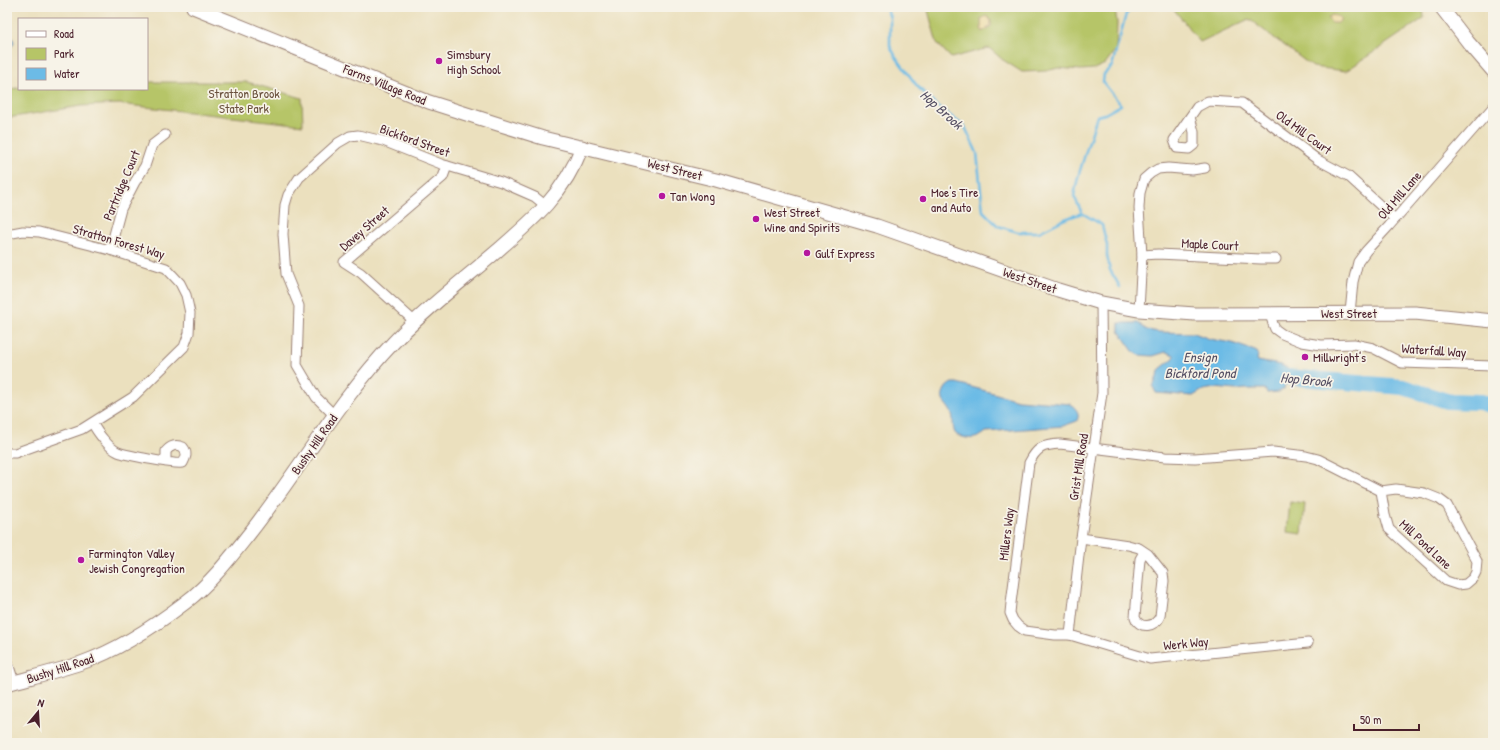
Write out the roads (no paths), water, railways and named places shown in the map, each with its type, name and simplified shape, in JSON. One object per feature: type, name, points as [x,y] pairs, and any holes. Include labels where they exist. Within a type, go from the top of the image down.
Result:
[{"type":"main road","name":"Farms Village Road","points":[[192,7],[429,102],[537,136],[582,147]]},
{"type":"main road","points":[[1441,7],[1493,71]]},
{"type":"main road","name":"Bushy Hill Road","points":[[10,683],[82,663],[132,639],[187,602],[219,572],[255,526],[334,415],[377,360],[414,322],[534,220],[546,206],[575,165],[582,147]]},
{"type":"main road","name":"West Street","points":[[582,147],[716,180],[877,226],[1058,290],[1101,303],[1139,310],[1195,314],[1415,313],[1493,321]]},
{"type":"street","name":"Old Mill Court","points":[[1190,118],[1197,107],[1208,101],[1242,103],[1318,160],[1348,176],[1395,219]]},
{"type":"street","name":"Old Mill Lane","points":[[1350,313],[1353,282],[1358,262],[1493,107]]},
{"type":"street","name":"Partridge Court","points":[[110,250],[122,209],[134,182],[145,166],[152,145],[165,135]]},
{"type":"street","name":"Bickford Street","points":[[334,415],[316,397],[297,365],[299,306],[286,274],[283,234],[285,205],[288,195],[299,178],[338,143],[350,136],[368,136],[383,140],[447,166],[501,182],[534,197],[546,206]]},
{"type":"street","name":"Davey Street","points":[[414,322],[361,273],[344,262],[443,177],[447,166]]},
{"type":"street","points":[[1139,310],[1142,255],[1139,208],[1140,193],[1144,179],[1150,173],[1158,169],[1168,168],[1192,170],[1205,168]]},
{"type":"street","name":"Stratton Forest Way","points":[[7,234],[23,231],[39,232],[110,250],[166,268],[180,282],[186,295],[190,313],[190,333],[184,347],[133,397],[82,430],[7,453]]},
{"type":"street","name":"Maple Court","points":[[1142,255],[1158,254],[1261,259],[1276,258]]},
{"type":"street","name":"Grist Mill Road","points":[[1070,635],[1081,538],[1102,393],[1101,303]]},
{"type":"street","name":"Waterfall Way","points":[[1270,314],[1272,324],[1275,329],[1282,334],[1302,342],[1321,345],[1360,345],[1373,348],[1402,363],[1493,366]]},
{"type":"street","points":[[93,424],[97,432],[117,451],[166,462]]},
{"type":"street","name":"Millers Way","points":[[1070,635],[1055,636],[1025,631],[1013,620],[1010,613],[1010,603],[1028,463],[1033,454],[1047,444],[1094,448]]},
{"type":"street","points":[[1094,448],[1172,457],[1195,458],[1273,452],[1306,456],[1325,462],[1381,491]]},
{"type":"street","name":"Mill Pond Lane","points":[[1396,489],[1424,493],[1439,499],[1447,505],[1477,561],[1476,572],[1473,578],[1466,584],[1458,585],[1446,581],[1389,529],[1381,491],[1396,489]]},
{"type":"street","points":[[1081,538],[1139,548],[1144,552],[1163,573],[1164,581],[1160,616],[1158,622],[1146,626],[1141,625],[1136,621],[1135,617],[1140,559],[1144,552]]},
{"type":"street","name":"Werk Way","points":[[1070,635],[1150,659],[1308,643]]},
{"type":"street","points":[[7,660],[10,683]]},
{"type":"water","points":[[10,37],[13,39],[14,43],[11,47],[7,47],[7,38]]},
{"type":"water","name":"Ensign Bickford Pond","points":[[1119,323],[1138,323],[1147,330],[1159,332],[1194,333],[1210,339],[1232,343],[1255,351],[1258,353],[1257,361],[1281,365],[1287,368],[1284,389],[1279,392],[1267,393],[1265,389],[1235,390],[1215,388],[1203,390],[1193,396],[1156,393],[1153,387],[1160,369],[1174,358],[1174,355],[1166,352],[1153,356],[1139,355],[1133,351],[1119,331]]},
{"type":"water","points":[[952,383],[957,383],[1018,400],[1071,404],[1077,412],[1078,418],[1077,421],[1063,426],[986,432],[978,437],[966,438],[955,433],[952,414],[943,400],[943,393]]},
{"type":"waterway","name":"Hop Brook","points":[[886,7],[890,18],[890,46],[896,57],[917,86],[937,106],[965,127],[977,153],[983,211],[998,226],[1018,232],[1039,232],[1065,219],[1082,213],[1102,225],[1107,245],[1107,256],[1110,270],[1120,287]]},
{"type":"waterway","points":[[1082,213],[1074,196],[1078,177],[1097,116],[1105,114],[1121,105],[1103,82],[1104,74],[1112,66],[1126,14],[1134,7]]},
{"type":"waterway","name":"Hop Brook","points":[[1265,375],[1403,387],[1447,401],[1480,402],[1493,406]]},
{"type":"place","name":"Simsbury High School","points":[[439,61]]},
{"type":"place","name":"Tan Wong","points":[[662,196]]},
{"type":"place","name":"Moe's Tire and Auto","points":[[923,199]]},
{"type":"place","name":"West Street Wine and Spirits","points":[[756,219]]},
{"type":"place","name":"Gulf Express","points":[[807,253]]},
{"type":"place","name":"Millwright's","points":[[1305,357]]},
{"type":"place","name":"Farmington Valley Jewish Congregation","points":[[81,560]]},
{"type":"park label","name":"Stratton Brook State Park","points":[[244,100]]}]
